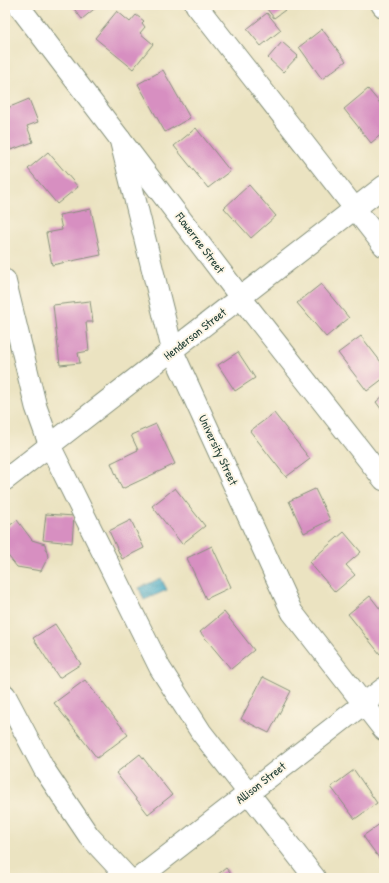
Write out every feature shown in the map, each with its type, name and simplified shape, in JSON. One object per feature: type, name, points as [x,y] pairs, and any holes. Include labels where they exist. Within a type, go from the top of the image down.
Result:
[{"type":"street","name":"Flowerree Street","points":[[18,5],[241,298],[384,480]]},
{"type":"street","points":[[196,5],[384,246]]},
{"type":"street","name":"University Street","points":[[120,139],[173,352],[292,612],[384,730]]},
{"type":"street","name":"Henderson Street","points":[[5,480],[173,352],[384,186]]},
{"type":"street","points":[[5,280],[36,407],[50,446],[160,668],[201,732],[247,794],[315,878]]},
{"type":"street","name":"Allison Street","points":[[139,878],[384,688]]},
{"type":"street","points":[[5,695],[44,769],[89,836],[128,878]]},
{"type":"water","points":[[161,578],[167,590],[144,600],[139,588]]},
{"type":"building","points":[[71,5],[99,5],[82,19]]},
{"type":"building","points":[[264,5],[292,5],[274,18]]},
{"type":"building","points":[[117,11],[130,22],[136,15],[144,21],[142,23],[145,27],[140,33],[153,44],[133,69],[95,38]]},
{"type":"building","points":[[267,13],[281,30],[261,46],[247,29]]},
{"type":"building","points":[[322,29],[346,61],[322,79],[299,47]]},
{"type":"building","points":[[282,42],[298,56],[283,72],[268,58]]},
{"type":"building","points":[[163,70],[190,118],[165,132],[138,84]]},
{"type":"building","points":[[368,89],[384,108],[384,132],[371,143],[344,109]]},
{"type":"building","points":[[29,99],[38,122],[27,126],[33,142],[11,150],[5,135],[5,109]]},
{"type":"building","points":[[196,128],[230,171],[208,188],[174,146]]},
{"type":"building","points":[[48,152],[78,187],[57,204],[28,169]]},
{"type":"building","points":[[249,185],[276,216],[251,238],[224,208]]},
{"type":"building","points":[[91,209],[101,255],[52,265],[46,233],[62,230],[59,215]]},
{"type":"building","points":[[321,284],[349,318],[326,337],[297,303]]},
{"type":"building","points":[[90,301],[93,322],[86,322],[89,351],[78,353],[80,363],[60,365],[53,305]]},
{"type":"building","points":[[361,336],[384,366],[384,378],[367,391],[338,353]]},
{"type":"building","points":[[238,352],[255,378],[235,391],[218,365]]},
{"type":"building","points":[[384,395],[384,413],[376,402]]},
{"type":"building","points":[[274,413],[310,459],[286,477],[250,431]]},
{"type":"building","points":[[156,424],[175,464],[122,489],[111,463],[138,450],[131,435]]},
{"type":"building","points":[[175,488],[205,526],[182,544],[152,506]]},
{"type":"building","points":[[315,489],[330,520],[304,533],[289,501]]},
{"type":"building","points":[[46,514],[74,516],[72,543],[43,540]]},
{"type":"building","points":[[17,520],[32,540],[45,544],[48,557],[41,571],[17,567],[5,552],[5,529]]},
{"type":"building","points":[[131,520],[144,548],[122,559],[109,531]]},
{"type":"building","points":[[344,532],[361,552],[346,565],[355,575],[335,592],[309,562]]},
{"type":"building","points":[[212,546],[231,587],[206,599],[187,558]]},
{"type":"building","points":[[370,596],[384,614],[384,651],[380,654],[348,614]]},
{"type":"building","points":[[224,612],[254,650],[231,669],[200,632]]},
{"type":"building","points":[[55,624],[81,664],[59,678],[33,638]]},
{"type":"building","points":[[263,677],[291,691],[269,733],[241,719]]},
{"type":"building","points":[[85,680],[128,735],[97,758],[54,703]]},
{"type":"building","points":[[140,754],[172,795],[148,814],[116,773]]},
{"type":"building","points":[[354,770],[377,803],[355,819],[331,787]]},
{"type":"building","points":[[384,821],[384,865],[363,836]]},
{"type":"building","points":[[226,868],[234,878],[213,878]]}]
